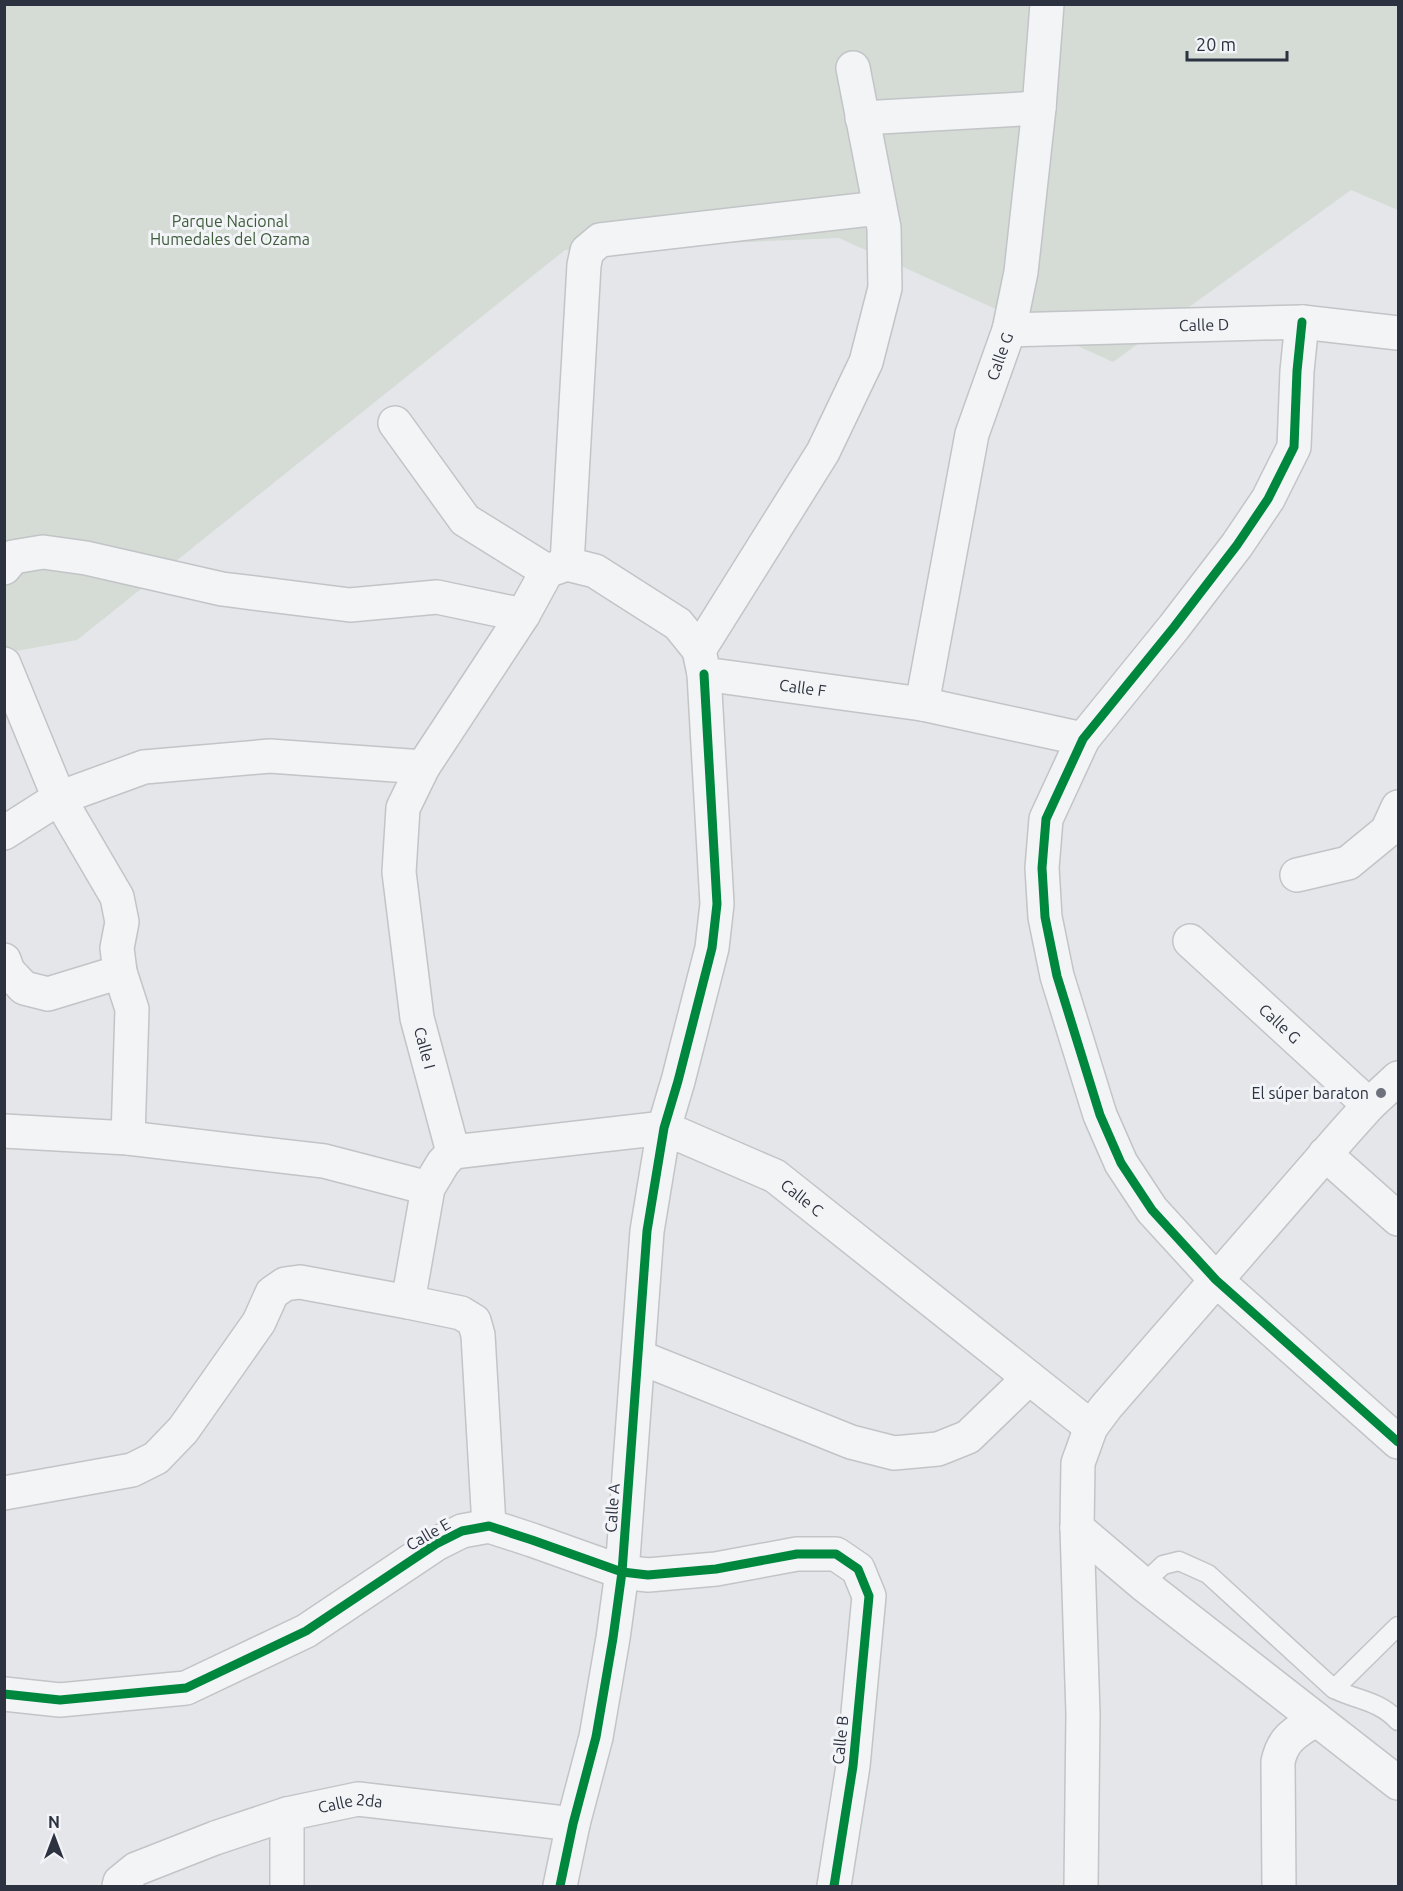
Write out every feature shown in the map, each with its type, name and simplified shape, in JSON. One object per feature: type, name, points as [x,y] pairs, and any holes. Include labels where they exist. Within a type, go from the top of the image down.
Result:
[{"type":"street","name":"Calle G","points":[[922,704],[972,434],[1009,330],[1021,272],[1039,108],[1047,4]]},
{"type":"street","points":[[395,423],[465,520],[557,568],[595,571],[678,624],[701,662],[823,452],[866,362],[885,288],[884,228],[852,68]]},
{"type":"street","points":[[862,118],[1039,108]]},
{"type":"street","points":[[557,568],[587,251],[600,240],[879,208]]},
{"type":"street","points":[[1302,322],[1297,371],[1294,447],[1268,499],[1237,545],[1083,739],[1046,819],[1042,867],[1045,917],[1057,976],[1100,1115],[1121,1163],[1152,1210],[1216,1280],[1398,1442]]},
{"type":"street","name":"Calle D","points":[[1009,330],[1302,322],[1398,333]]},
{"type":"street","points":[[4,568],[14,557],[43,552],[86,558],[222,589],[350,605],[437,597],[524,615]]},
{"type":"street","name":"Calle I","points":[[453,1152],[417,1018],[399,872],[403,808],[423,767],[557,568]]},
{"type":"street","name":"Calle F","points":[[701,662],[922,704],[1083,739]]},
{"type":"street","name":"Calle A","points":[[560,1887],[573,1824],[596,1737],[622,1572],[647,1231],[664,1128],[712,948],[717,904],[701,662]]},
{"type":"street","points":[[4,664],[59,798],[117,897],[122,922],[117,948],[120,972],[132,1009],[128,1138]]},
{"type":"street","points":[[4,833],[59,798],[144,766],[270,756],[423,767]]},
{"type":"street","points":[[1297,875],[1348,862],[1387,831],[1398,807]]},
{"type":"street","name":"Calle G","points":[[1190,941],[1369,1105]]},
{"type":"street","points":[[4,960],[8,971],[24,988],[48,994],[120,972]]},
{"type":"street","points":[[1081,1887],[1083,1714],[1077,1528],[1078,1463],[1091,1427],[1325,1154],[1369,1105],[1398,1078]]},
{"type":"street","name":"Calle C","points":[[453,1152],[664,1128],[775,1176],[1091,1427]]},
{"type":"street","points":[[4,1131],[128,1138],[324,1161],[428,1188]]},
{"type":"street","points":[[408,1302],[428,1188],[443,1163],[453,1152]]},
{"type":"street","points":[[1325,1154],[1398,1219]]},
{"type":"street","points":[[4,1493],[132,1470],[156,1458],[189,1421],[259,1322],[272,1293],[285,1284],[300,1282],[461,1313],[474,1321],[478,1335],[489,1526],[622,1572]]},
{"type":"street","points":[[639,1357],[851,1442],[894,1453],[938,1449],[968,1437],[1029,1378]]},
{"type":"street","name":"Calle E","points":[[4,1694],[60,1700],[186,1688],[306,1631],[436,1544],[462,1531],[489,1526]]},
{"type":"street","points":[[1077,1528],[1143,1584],[1398,1783]]},
{"type":"street","name":"Calle B","points":[[622,1572],[648,1575],[716,1569],[798,1554],[836,1554],[858,1569],[869,1596],[853,1766],[834,1887]]},
{"type":"street","points":[[1279,1887],[1278,1762],[1281,1749],[1289,1738],[1317,1719]]},
{"type":"street","name":"Calle 2da","points":[[128,1878],[215,1838],[288,1814],[358,1799],[573,1824]]},
{"type":"street","points":[[287,1887],[288,1814]]},
{"type":"lane","points":[[1143,1584],[1162,1565],[1179,1561],[1208,1574],[1334,1689],[1387,1709],[1398,1722]]},
{"type":"lane","points":[[1334,1689],[1398,1626]]},
{"type":"green space","name":"Parque Nacional Humedales del Ozama","points":[[5,5],[1398,5],[1398,210],[1351,190],[1113,362],[839,238],[565,250],[77,640],[5,653]]},
{"type":"cycle path","points":[[1302,322],[1297,371],[1294,447],[1268,499],[1237,545],[1083,739],[1046,819],[1042,868],[1045,917],[1057,976],[1100,1115],[1121,1163],[1152,1210],[1216,1280],[1398,1442]]},
{"type":"cycle path","points":[[560,1886],[573,1824],[596,1737],[622,1572],[647,1231],[664,1128],[712,948],[717,904],[704,674]]},
{"type":"cycle path","points":[[4,1694],[60,1700],[186,1688],[306,1631],[436,1544],[462,1531],[489,1526],[622,1572],[648,1575],[716,1569],[797,1554],[836,1554],[858,1569],[869,1596],[853,1766],[834,1886]]},
{"type":"place","name":"El súper baraton","points":[[1381,1093]]}]
